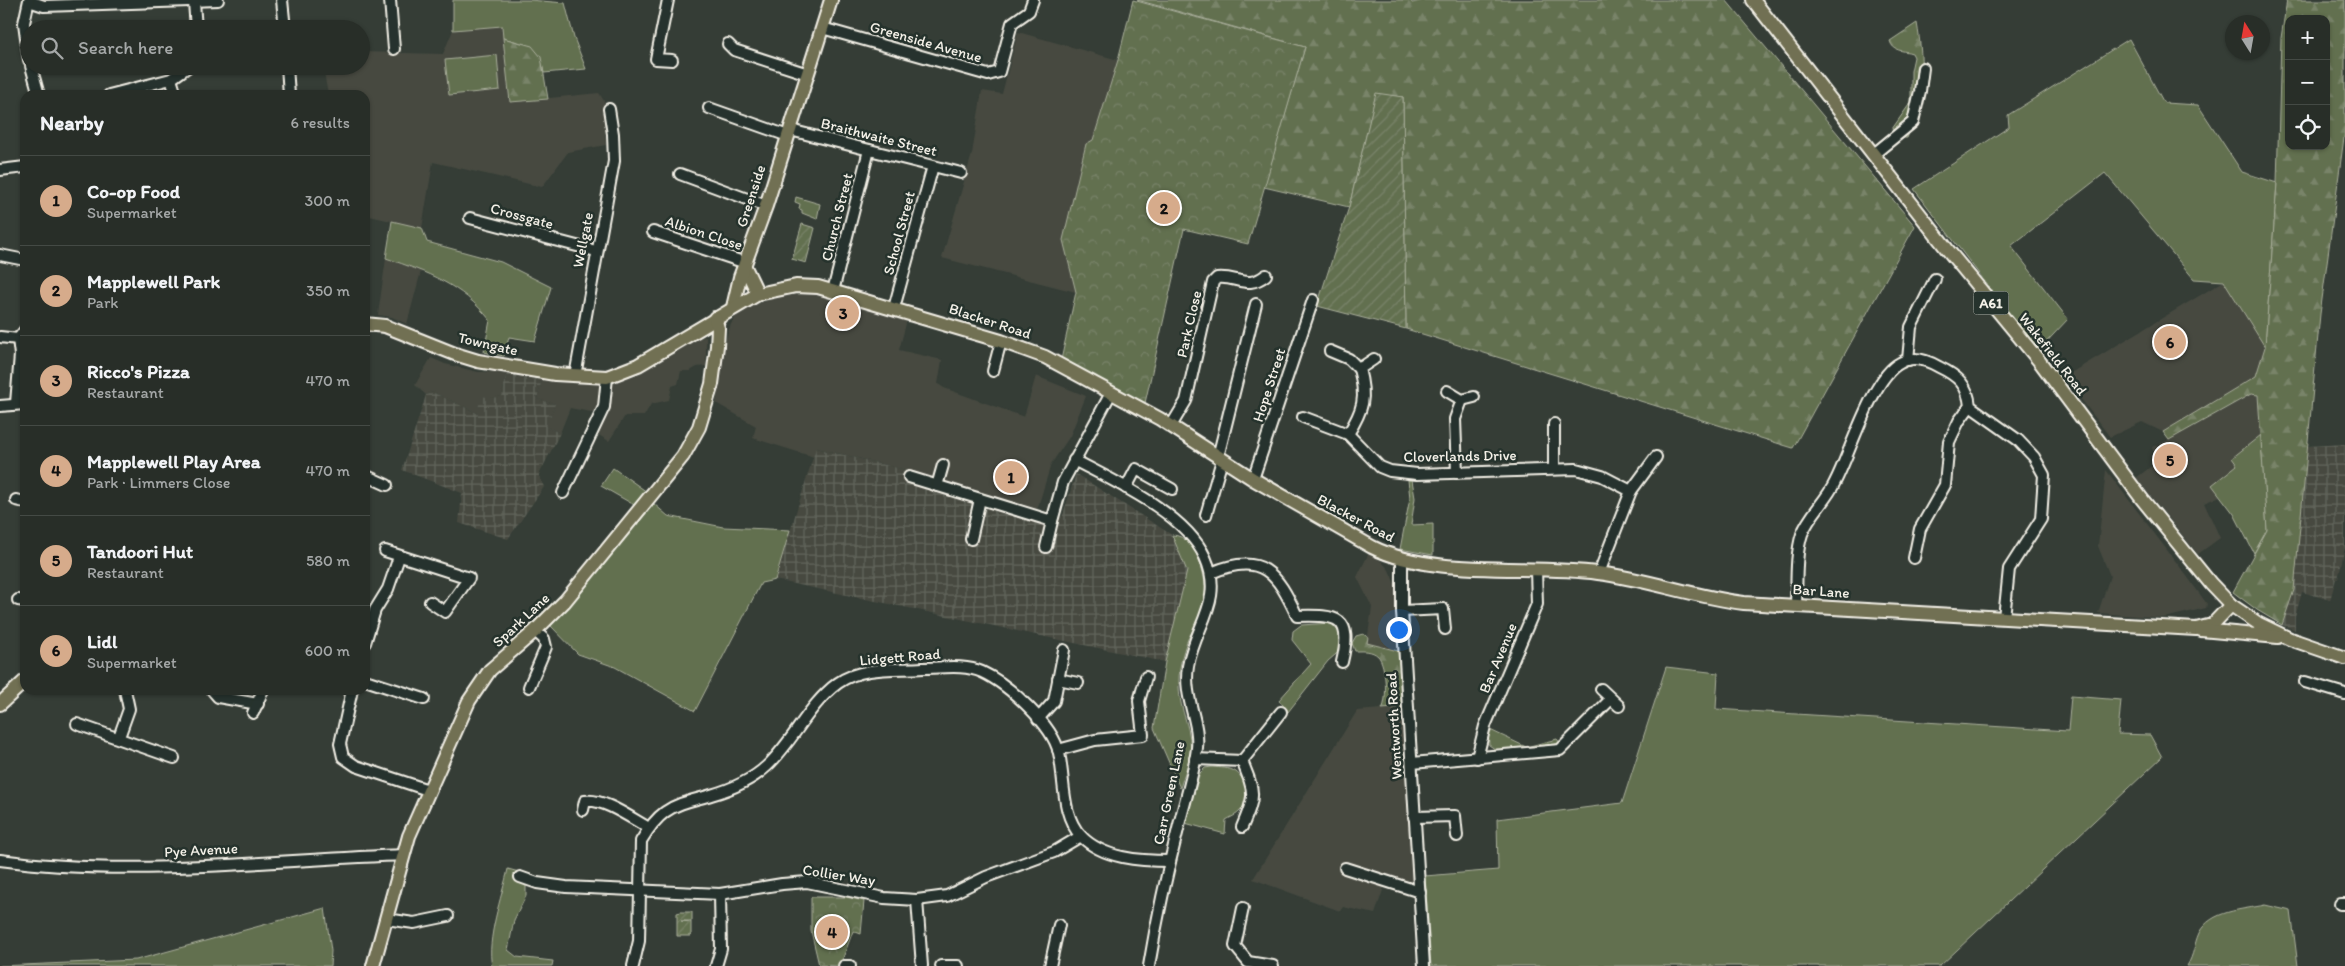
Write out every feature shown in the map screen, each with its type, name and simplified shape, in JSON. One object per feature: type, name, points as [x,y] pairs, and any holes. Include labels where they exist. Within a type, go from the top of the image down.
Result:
[{"type":"main road","name":"Greenside","points":[[733,307],[831,0]]},
{"type":"main road","name":"Wakefield Road","points":[[1753,0],[1948,249],[2040,362],[2193,564],[2231,605],[2259,624],[2290,639],[2345,658]]},
{"type":"main road","points":[[745,265],[758,294]]},
{"type":"main road","name":"Blacker Road","points":[[733,307],[758,294],[796,286],[809,286],[894,308],[1001,341],[1045,357],[1171,426],[1253,479],[1372,547],[1402,558]]},
{"type":"main road","name":"Towngate","points":[[370,325],[384,326],[455,354],[478,360],[575,376],[607,377],[638,365],[733,307]]},
{"type":"main road","name":"Spark Lane","points":[[373,966],[409,836],[476,688],[490,670],[565,601],[671,474],[692,441],[712,384],[718,328],[715,318]]},
{"type":"main road","name":"Bar Lane","points":[[1402,558],[1421,563],[1599,573],[1722,600],[2196,629],[2212,626],[2231,605]]},
{"type":"main road","points":[[2196,629],[2290,639]]},
{"type":"main road","points":[[0,704],[20,686]]},
{"type":"street","points":[[25,20],[29,0],[44,6],[218,0]]},
{"type":"street","points":[[282,0],[283,20]]},
{"type":"street","points":[[390,0],[394,49]]},
{"type":"street","points":[[668,0],[656,59],[672,60]]},
{"type":"street","name":"Greenside Avenue","points":[[822,28],[988,75],[999,72],[1012,23],[1029,11],[1033,0]]},
{"type":"street","points":[[194,2],[195,20]]},
{"type":"street","points":[[728,44],[734,50],[808,74]]},
{"type":"street","points":[[1874,154],[1913,122],[1920,92],[1922,68]]},
{"type":"street","points":[[33,75],[37,90]]},
{"type":"street","points":[[128,90],[171,79],[176,75]]},
{"type":"street","points":[[288,75],[289,90]]},
{"type":"street","points":[[171,79],[174,90]]},
{"type":"street","points":[[709,108],[789,133]]},
{"type":"street","name":"Wellgate","points":[[575,376],[596,251],[614,161],[613,134],[609,109]]},
{"type":"street","name":"Braithwaite Street","points":[[789,133],[869,150],[961,173]]},
{"type":"street","name":"Church Street","points":[[833,291],[869,150]]},
{"type":"street","name":"School Street","points":[[894,308],[933,166]]},
{"type":"street","points":[[0,170],[20,168]]},
{"type":"street","points":[[680,174],[766,206]]},
{"type":"street","name":"Crossgate","points":[[470,218],[596,251]]},
{"type":"street","name":"Albion Close","points":[[653,232],[745,265]]},
{"type":"street","points":[[0,254],[20,259]]},
{"type":"street","name":"Park Close","points":[[1171,426],[1186,402],[1214,282],[1217,278],[1223,277],[1249,283],[1257,282],[1266,275]]},
{"type":"street","points":[[1908,360],[1911,327],[1935,279]]},
{"type":"street","name":"Hope Street","points":[[1253,479],[1313,300]]},
{"type":"street","points":[[1206,514],[1256,304]]},
{"type":"street","points":[[0,337],[20,335]]},
{"type":"street","points":[[993,371],[1001,341]]},
{"type":"street","points":[[1330,351],[1349,360],[1359,369],[1363,382],[1362,410],[1348,434]]},
{"type":"street","points":[[0,406],[20,404],[20,355]]},
{"type":"street","points":[[1359,369],[1374,359]]},
{"type":"street","points":[[1796,606],[1799,551],[1803,532],[1834,485],[1867,406],[1882,382],[1894,366],[1908,360],[1921,359],[1950,372],[1966,387],[1970,406],[2018,440],[2034,456],[2044,474],[2041,519],[2009,568],[2004,618]]},
{"type":"street","points":[[562,493],[604,407],[607,377]]},
{"type":"street","points":[[1447,391],[1462,400],[1474,397]]},
{"type":"street","points":[[1046,547],[1063,482],[1110,393]]},
{"type":"street","points":[[1457,473],[1455,419],[1462,400]]},
{"type":"street","points":[[1914,558],[1920,528],[1944,485],[1949,442],[1959,421],[1970,406]]},
{"type":"street","name":"Cloverlands Drive","points":[[1303,418],[1348,434],[1380,467],[1390,471],[1417,474],[1554,468],[1590,472],[1631,491]]},
{"type":"street","points":[[1554,424],[1554,468]]},
{"type":"street","points":[[1599,573],[1631,491],[1656,457]]},
{"type":"street","name":"Carr Green Lane","points":[[1074,460],[1126,488],[1180,526],[1198,545],[1211,573],[1212,596],[1210,607],[1193,649],[1187,679],[1187,691],[1198,746],[1157,914],[1149,966]]},
{"type":"street","points":[[937,486],[944,465]]},
{"type":"street","points":[[1126,488],[1136,469],[1172,489]]},
{"type":"street","points":[[370,477],[386,485]]},
{"type":"street","points":[[909,477],[1052,521]]},
{"type":"street","points":[[971,539],[980,499]]},
{"type":"street","points":[[385,551],[469,578],[444,612],[430,602]]},
{"type":"street","points":[[370,626],[375,610],[388,589],[399,557]]},
{"type":"street","name":"Wentworth Road","points":[[1402,558],[1402,611],[1424,966]]},
{"type":"street","points":[[1211,573],[1239,565],[1251,565],[1269,572],[1283,586],[1297,616],[1326,616],[1335,618],[1341,624],[1347,640],[1342,662]]},
{"type":"street","name":"Bar Avenue","points":[[1477,758],[1485,726],[1537,604],[1536,569]]},
{"type":"street","points":[[1402,611],[1443,609],[1445,629]]},
{"type":"street","points":[[529,686],[546,647],[544,639],[534,631]]},
{"type":"street","points":[[1038,719],[1054,701],[1064,650]]},
{"type":"street","name":"Lidgett Road","points":[[633,966],[639,941],[641,841],[649,828],[664,812],[690,800],[710,796],[744,784],[767,766],[786,746],[819,698],[840,682],[861,672],[961,667],[982,672],[1001,684],[1050,733],[1058,750],[1068,813],[1081,836]]},
{"type":"street","points":[[1058,750],[1095,740],[1143,735],[1140,701],[1146,677]]},
{"type":"street","points":[[1058,679],[1078,683]]},
{"type":"street","points":[[370,682],[424,699]]},
{"type":"street","points":[[2305,682],[2345,694]]},
{"type":"street","points":[[1601,690],[1619,706]]},
{"type":"street","points":[[120,737],[129,709],[127,695]]},
{"type":"street","points":[[216,695],[255,708],[261,695]]},
{"type":"street","points":[[351,695],[340,744],[343,757],[356,766],[430,788]]},
{"type":"street","points":[[1412,763],[1560,750],[1611,698]]},
{"type":"street","points":[[1242,761],[1281,712]]},
{"type":"street","points":[[77,724],[120,737],[174,758]]},
{"type":"street","points":[[1195,759],[1242,761]]},
{"type":"street","points":[[1242,761],[1253,788],[1253,802],[1242,827]]},
{"type":"street","points":[[583,810],[586,801],[594,800],[607,804],[649,828]]},
{"type":"street","points":[[1414,817],[1456,816],[1457,836]]},
{"type":"street","points":[[1081,836],[1096,846],[1134,860],[1170,861]]},
{"type":"street","name":"Collier Way","points":[[520,877],[536,883],[566,887],[720,894],[807,882],[884,898],[917,900],[954,893],[994,874],[1054,852],[1081,836]]},
{"type":"street","name":"Pye Avenue","points":[[0,860],[36,865],[157,868],[404,855]]},
{"type":"street","points":[[1345,868],[1420,892]]},
{"type":"street","points":[[716,966],[720,949],[720,894]]},
{"type":"street","points":[[917,900],[922,966]]},
{"type":"street","points":[[1243,908],[1235,946],[1248,962],[1273,966]]},
{"type":"street","points":[[386,919],[414,923],[448,916]]},
{"type":"street","points":[[1050,966],[1059,925]]},
{"type":"street","points":[[844,966],[850,966]]},
{"type":"street","points":[[941,966],[958,966]]},
{"type":"shaded area","points":[[502,26],[510,102],[599,93],[604,101],[606,145],[568,152],[542,187],[433,162],[422,228],[370,216],[370,90],[327,90],[325,75],[370,75],[370,52],[443,54],[453,30]]},
{"type":"shaded area","points":[[1018,32],[1118,60],[1063,240],[1076,292],[942,258],[972,154],[982,91],[1002,94]]},
{"type":"shaded area","points":[[386,258],[421,271],[407,324],[392,317],[378,315]]},
{"type":"shaded area","points":[[2224,281],[2265,347],[2256,376],[2163,432],[2142,422],[2110,437],[2064,377]]},
{"type":"shaded area","points":[[810,292],[907,320],[899,350],[942,360],[938,384],[944,388],[1024,417],[1036,376],[1086,396],[1070,436],[1051,464],[1037,510],[918,473],[817,448],[814,457],[753,438],[756,426],[716,403],[723,348],[731,324],[741,309],[783,295]]},
{"type":"shaded area","points":[[706,337],[706,366],[697,367],[690,371],[681,371],[678,384],[672,386],[669,400],[651,404],[644,416],[625,416],[609,441],[595,433],[601,414],[570,408],[560,433],[545,427],[555,404],[537,399],[543,376],[592,383],[635,376],[698,338]]},
{"type":"shaded area","points":[[431,358],[445,364],[478,372],[507,371],[502,396],[492,398],[477,413],[432,392],[426,395],[415,385]]},
{"type":"shaded area","points":[[507,371],[543,376],[537,399],[555,404],[546,427],[560,433],[539,475],[544,487],[508,539],[459,523],[462,493],[402,470],[426,395],[432,392],[477,413],[481,396],[492,398],[502,396]]},
{"type":"shaded area","points":[[2252,394],[2258,395],[2261,435],[2232,458],[2237,465],[2213,485],[2220,496],[2204,503],[2220,538],[2198,554],[2136,478],[2157,462],[2152,447],[2169,440]]},
{"type":"shaded area","points":[[2345,444],[2345,547],[2338,579],[2336,579],[2330,600],[2302,592],[2295,617],[2295,630],[2282,625],[2294,590],[2308,446]]},
{"type":"shaded area","points":[[816,448],[918,473],[1062,517],[1076,474],[1172,535],[1187,571],[1165,662],[775,580]]},
{"type":"shaded area","points":[[2106,470],[2186,575],[2207,604],[2206,608],[2164,618],[2098,613],[2110,576],[2098,546]]},
{"type":"shaded area","points":[[1369,553],[1381,561],[1389,570],[1395,584],[1398,651],[1367,643],[1372,607],[1357,577]]},
{"type":"shaded area","points":[[1406,707],[1416,897],[1384,887],[1375,914],[1343,907],[1340,911],[1253,879],[1357,711]]},
{"type":"green space","points":[[453,0],[529,0],[565,3],[574,38],[586,69],[544,73],[542,63],[535,51],[531,47],[503,38],[502,26],[453,30]]},
{"type":"green space","points":[[1133,0],[1305,47],[1248,244],[1184,229],[1145,403],[1061,360],[1076,292],[1063,240],[1086,144],[1093,140],[1118,60]]},
{"type":"green space","points":[[1137,0],[1411,0],[1412,3],[1424,0],[1726,0],[1915,226],[1793,448],[1406,329],[1403,97],[1376,94],[1349,207],[1264,187],[1305,47]]},
{"type":"green space","points":[[2287,0],[2345,0],[2345,130],[2320,314],[2294,590],[2282,625],[2257,610],[2233,592],[2267,530],[2258,395],[2251,394],[2169,440],[2163,432],[2256,376],[2265,347],[2277,183],[2281,38]]},
{"type":"green space","points":[[1917,23],[1921,52],[1921,81],[1917,110],[1907,138],[1899,138],[1893,134],[1892,129],[1911,102],[1911,71],[1914,57],[1912,53],[1893,47],[1890,41]]},
{"type":"green space","points":[[503,38],[532,46],[541,57],[548,99],[510,102]]},
{"type":"green space","points":[[2129,39],[2164,103],[2198,105],[2242,172],[2277,183],[2265,347],[2224,281],[2194,279],[2105,173],[2011,246],[2068,319],[2038,351],[1914,189],[2009,127],[2008,115]]},
{"type":"green space","points":[[497,55],[500,90],[449,95],[445,60]]},
{"type":"green space","points":[[1376,93],[1403,97],[1406,329],[1317,306],[1349,207]]},
{"type":"green space","points":[[796,197],[820,204],[817,219],[802,213],[802,210],[799,209],[800,204],[795,202]]},
{"type":"green space","points":[[392,221],[422,228],[427,242],[501,262],[551,287],[535,341],[509,337],[504,356],[484,352],[490,320],[479,308],[467,297],[443,281],[386,258]]},
{"type":"green space","points":[[802,224],[815,228],[806,263],[792,259]]},
{"type":"green space","points":[[2261,435],[2267,530],[2254,553],[2234,514],[2212,485],[2237,465],[2232,458]]},
{"type":"green space","points":[[613,468],[647,492],[636,506],[601,486]]},
{"type":"green space","points":[[1408,480],[1412,480],[1415,498],[1411,525],[1433,524],[1433,555],[1400,549],[1410,498]]},
{"type":"green space","points":[[654,504],[668,516],[723,527],[790,530],[775,580],[761,583],[695,711],[615,667],[578,654],[551,626]]},
{"type":"green space","points":[[1172,535],[1181,537],[1189,543],[1196,553],[1204,576],[1205,588],[1204,608],[1188,639],[1180,669],[1181,704],[1191,747],[1180,788],[1154,728],[1165,662],[1187,571]]},
{"type":"green space","points":[[1331,623],[1343,637],[1342,649],[1328,661],[1288,712],[1279,700],[1311,664],[1292,640],[1293,631],[1301,625]]},
{"type":"green space","points":[[1363,634],[1368,637],[1367,643],[1398,651],[1406,707],[1382,709],[1385,690],[1381,660],[1373,653],[1355,651],[1352,643],[1356,636]]},
{"type":"green space","points":[[1666,667],[1718,673],[1716,709],[2068,731],[2071,696],[2121,700],[2118,734],[2150,735],[2162,757],[1940,966],[1431,966],[1425,876],[1498,870],[1497,819],[1622,803]]},
{"type":"green space","points":[[1488,729],[1526,747],[1557,739],[1561,744],[1499,752],[1489,745]]},
{"type":"green space","points":[[1205,768],[1227,768],[1236,772],[1243,780],[1247,791],[1246,802],[1243,807],[1237,814],[1226,820],[1225,834],[1185,823],[1200,773]]},
{"type":"green space","points":[[508,869],[519,872],[519,880],[526,885],[526,896],[514,920],[508,950],[517,957],[553,961],[552,966],[492,966],[491,944],[493,931]]},
{"type":"green space","points":[[811,897],[846,897],[864,901],[861,934],[853,931],[840,966],[819,965],[811,931]]},
{"type":"green space","points":[[2265,905],[2291,911],[2298,966],[2187,966],[2199,933],[2204,925],[2219,915],[2228,912]]},
{"type":"green space","points":[[325,908],[331,951],[330,966],[0,966],[136,960]]},
{"type":"green space","points":[[692,912],[692,921],[681,921],[691,922],[691,936],[677,936],[677,913]]},
{"type":"place","name":"Mapplewell Park","points":[[1164,208]]},
{"type":"place","name":"Ricco's Pizza","points":[[843,313]]},
{"type":"place","name":"Lidl","points":[[2170,342]]},
{"type":"place","name":"Tandoori Hut","points":[[2170,460]]},
{"type":"place","name":"Co-op Food","points":[[1011,477]]},
{"type":"place","name":"Mapplewell Play Area","points":[[832,932]]}]
